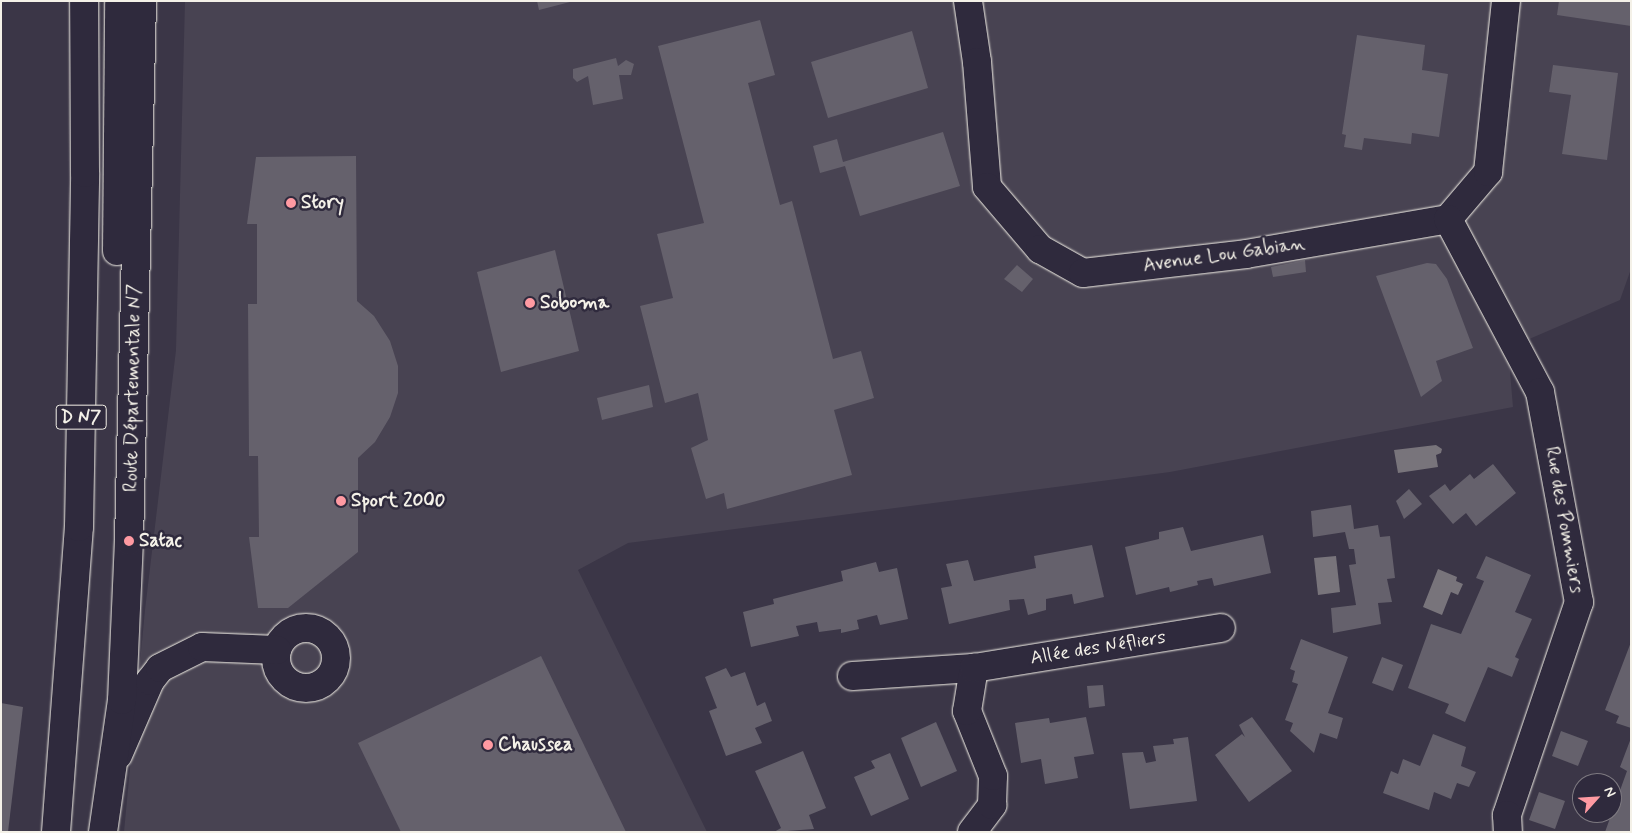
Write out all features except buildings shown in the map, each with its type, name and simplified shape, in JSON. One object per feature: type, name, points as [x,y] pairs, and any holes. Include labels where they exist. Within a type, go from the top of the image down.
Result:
[{"type":"main road","name":"D N7","points":[[56,832],[79,527],[86,173],[84,1]]},
{"type":"main road","name":"Route Départementale N7","points":[[109,774],[104,699],[112,530],[119,1]]},
{"type":"main road","name":"Route Départementale N7","points":[[103,832],[109,774],[122,700],[129,541],[142,1]]},
{"type":"main road","name":"Avenue Lou Gabian","points":[[968,1],[977,62],[987,187],[1040,249],[1083,273],[1246,254],[1448,220]]},
{"type":"main road","points":[[1448,220],[1488,172],[1506,1]]},
{"type":"main road","name":"Rue des Pommiers","points":[[1448,220],[1540,392],[1580,602],[1506,815],[1508,832]]},
{"type":"main road","name":"Allée des Néfliers","points":[[852,676],[974,668],[1221,628]]},
{"type":"main road","name":"Route Départementale N7","points":[[109,774],[150,680],[160,668],[202,647],[278,650]]},
{"type":"main road","points":[[972,832],[992,806],[993,776],[967,711],[974,668]]},
{"type":"shaded area","points":[[185,1],[1631,1],[1631,269],[1620,300],[1508,348],[1513,407],[1170,472],[628,543],[578,570],[707,832],[124,832],[145,610],[176,350]]},
{"type":"shaded area","points":[[1436,445],[1442,449],[1441,453],[1436,455],[1438,467],[1398,473],[1394,450]]},
{"type":"shaded area","points":[[1336,556],[1340,592],[1318,595],[1314,558]]},
{"type":"shaded area","points":[[1438,569],[1457,577],[1456,581],[1463,584],[1458,595],[1451,592],[1442,615],[1423,607]]},
{"type":"place","name":"Story","points":[[291,203]]},
{"type":"place","name":"Soboma","points":[[530,303]]},
{"type":"place","name":"Sport 2000","points":[[341,501]]},
{"type":"place","name":"Satac","points":[[129,541]]},
{"type":"place","name":"Chaussea","points":[[488,745]]}]
